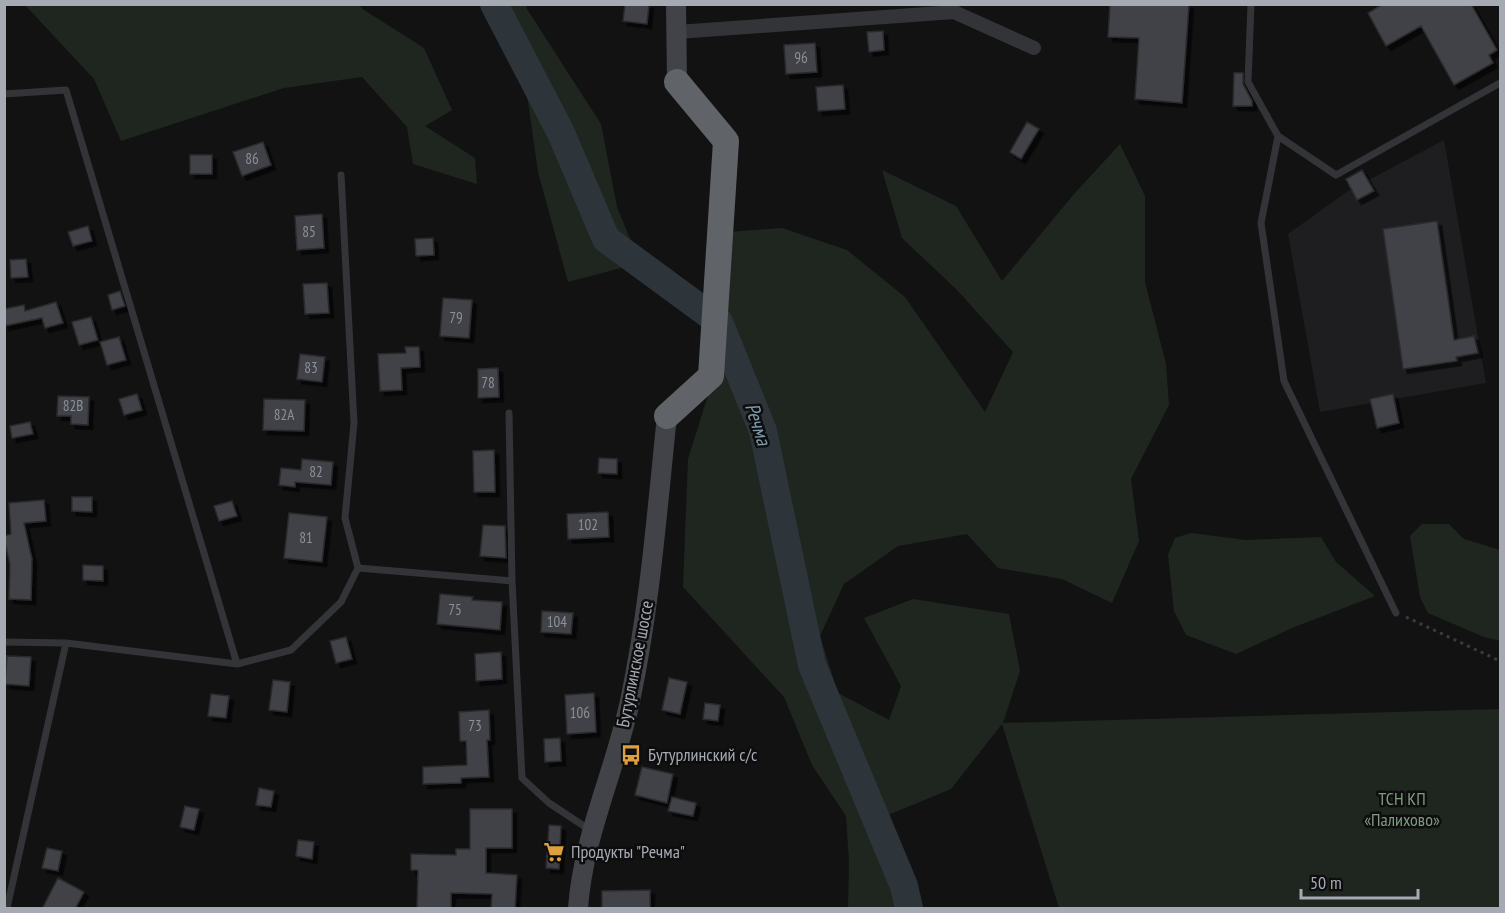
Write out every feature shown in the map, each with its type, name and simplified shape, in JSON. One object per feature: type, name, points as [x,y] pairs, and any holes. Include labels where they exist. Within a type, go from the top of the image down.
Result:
[{"type":"highway","points":[[667,416],[711,376],[726,141],[677,82]]},
{"type":"main road","points":[[676,4],[677,82]]},
{"type":"main road","name":"Бутурлинское шоссе","points":[[578,909],[592,831],[623,729],[638,659],[647,606],[667,416]]},
{"type":"street","points":[[677,32],[954,12],[1034,48]]},
{"type":"lane","points":[[1251,4],[1248,82],[1278,136],[1336,175],[1500,83]]},
{"type":"lane","points":[[4,94],[66,90],[237,664]]},
{"type":"lane","points":[[1278,136],[1262,224],[1284,381],[1396,613]]},
{"type":"lane","points":[[4,642],[66,643],[237,664],[291,650],[341,602],[357,568],[345,518],[354,423],[341,175]]},
{"type":"lane","points":[[509,413],[512,581],[522,778],[549,803],[592,831]]},
{"type":"lane","points":[[357,568],[512,581]]},
{"type":"lane","points":[[7,909],[66,643]]},
{"type":"path","points":[[1396,613],[1500,661]]},
{"type":"shaded area","points":[[1444,140],[1486,383],[1320,412],[1288,234],[1348,191]]},
{"type":"green space","points":[[25,5],[359,5],[424,48],[452,110],[425,126],[475,158],[477,184],[413,164],[407,127],[362,77],[284,88],[121,141],[94,79]]},
{"type":"green space","points":[[494,5],[526,5],[601,124],[617,207],[640,263],[568,282],[538,172],[522,59]]},
{"type":"green space","name":"ТСН КП «Палихово»","points":[[1120,144],[1145,196],[1145,282],[1166,364],[1169,405],[1131,479],[1139,541],[1112,603],[1062,579],[998,568],[967,534],[898,546],[844,584],[820,636],[838,693],[889,720],[901,686],[864,618],[913,599],[1009,614],[1020,671],[1003,723],[1500,709],[1500,908],[1059,908],[1002,724],[951,789],[876,820],[904,886],[909,908],[848,908],[849,861],[846,816],[812,765],[784,697],[683,587],[688,459],[714,376],[728,232],[782,228],[847,250],[905,297],[985,412],[1013,352],[957,290],[902,238],[882,170],[956,206],[1002,281],[1074,194]]},
{"type":"green space","points":[[1422,524],[1449,524],[1464,539],[1500,550],[1500,641],[1484,637],[1428,613],[1420,597],[1410,536]]},
{"type":"green space","points":[[1191,533],[1246,540],[1321,537],[1336,562],[1375,596],[1292,628],[1236,654],[1186,635],[1174,611],[1168,555],[1175,538]]},
{"type":"building","points":[[625,4],[649,4],[647,24],[623,21]]},
{"type":"building","points":[[1110,4],[1189,4],[1182,103],[1135,99],[1139,38],[1108,37]]},
{"type":"building","points":[[1383,4],[1471,4],[1497,50],[1489,55],[1493,63],[1454,85],[1421,26],[1386,46],[1368,13]]},
{"type":"building","points":[[883,31],[884,50],[869,52],[867,32]]},
{"type":"building","points":[[815,43],[817,72],[786,74],[784,45]]},
{"type":"building","points":[[1234,73],[1243,73],[1243,84],[1252,101],[1252,106],[1233,106]]},
{"type":"building","points":[[843,85],[845,109],[818,111],[816,87]]},
{"type":"building","points":[[1027,122],[1039,129],[1021,159],[1010,152]]},
{"type":"building","points":[[263,142],[271,165],[242,176],[233,152]]},
{"type":"building","points":[[190,155],[212,155],[212,174],[190,174]]},
{"type":"building","points":[[1362,170],[1374,191],[1357,200],[1346,179]]},
{"type":"building","points":[[322,214],[324,248],[297,250],[295,216]]},
{"type":"building","points":[[1437,221],[1454,340],[1474,336],[1478,353],[1456,357],[1457,361],[1403,369],[1383,229]]},
{"type":"building","points":[[88,226],[92,241],[73,246],[68,232]]},
{"type":"building","points":[[433,238],[434,255],[416,256],[415,239]]},
{"type":"building","points":[[26,259],[28,277],[11,278],[10,260]]},
{"type":"building","points":[[327,283],[329,313],[305,314],[303,284]]},
{"type":"building","points":[[120,291],[125,306],[112,310],[108,295]]},
{"type":"building","points":[[443,298],[472,300],[469,338],[440,336]]},
{"type":"building","points":[[56,302],[63,323],[45,328],[42,318],[4,326],[4,309],[24,305],[25,311]]},
{"type":"building","points":[[91,317],[98,340],[79,345],[72,322]]},
{"type":"building","points":[[119,337],[126,360],[107,365],[100,342]]},
{"type":"building","points":[[405,347],[419,347],[420,367],[401,368],[402,390],[380,391],[378,354],[406,353]]},
{"type":"building","points":[[300,354],[325,357],[322,382],[297,379]]},
{"type":"building","points":[[498,368],[499,397],[478,398],[478,369]]},
{"type":"building","points":[[137,394],[142,410],[124,415],[119,399]]},
{"type":"building","points":[[1393,394],[1399,423],[1377,428],[1370,399]]},
{"type":"building","points":[[58,396],[89,397],[88,425],[71,424],[71,416],[57,416]]},
{"type":"building","points":[[264,399],[305,400],[304,431],[263,430]]},
{"type":"building","points":[[30,422],[33,434],[12,438],[10,426]]},
{"type":"building","points":[[494,450],[495,492],[474,492],[473,451]]},
{"type":"building","points":[[599,458],[617,459],[617,474],[598,473]]},
{"type":"building","points":[[302,459],[333,462],[331,485],[295,482],[295,487],[279,485],[281,468],[301,470]]},
{"type":"building","points":[[72,497],[92,497],[92,512],[72,511]]},
{"type":"building","points":[[44,500],[46,521],[24,523],[32,559],[31,600],[9,599],[10,564],[4,536],[11,534],[9,503]]},
{"type":"building","points":[[232,501],[237,516],[219,521],[214,506]]},
{"type":"building","points":[[608,512],[609,537],[568,539],[567,514]]},
{"type":"building","points":[[289,513],[327,517],[322,562],[284,558]]},
{"type":"building","points":[[483,525],[505,526],[506,558],[480,556]]},
{"type":"building","points":[[83,565],[103,566],[103,581],[83,580]]},
{"type":"building","points":[[440,594],[473,597],[472,600],[502,602],[500,630],[437,624]]},
{"type":"building","points":[[542,611],[573,613],[571,634],[541,632]]},
{"type":"building","points":[[346,637],[352,659],[336,663],[330,641]]},
{"type":"building","points":[[501,652],[502,679],[476,681],[475,654]]},
{"type":"building","points":[[7,656],[31,657],[29,686],[5,684]]},
{"type":"building","points":[[669,678],[687,682],[680,714],[662,710]]},
{"type":"building","points":[[273,680],[290,682],[287,712],[269,710]]},
{"type":"building","points":[[594,693],[596,732],[567,734],[565,695]]},
{"type":"building","points":[[211,694],[229,696],[226,718],[208,716]]},
{"type":"building","points":[[705,703],[720,705],[718,721],[703,719]]},
{"type":"building","points":[[489,710],[490,740],[487,740],[489,777],[461,778],[461,783],[423,784],[423,767],[467,765],[466,741],[460,741],[459,712]]},
{"type":"building","points":[[560,738],[561,761],[545,762],[544,739]]},
{"type":"building","points":[[642,767],[673,774],[667,803],[635,795]]},
{"type":"building","points":[[259,788],[274,791],[271,807],[256,805]]},
{"type":"building","points":[[672,797],[696,803],[693,816],[668,811]]},
{"type":"building","points":[[185,806],[199,809],[194,830],[180,827]]},
{"type":"building","points":[[470,809],[512,809],[512,848],[486,848],[486,873],[517,875],[515,909],[491,909],[492,894],[451,893],[451,909],[417,909],[418,870],[411,870],[411,854],[456,855],[456,849],[470,849]]},
{"type":"building","points":[[549,825],[561,826],[559,869],[546,868]]},
{"type":"building","points":[[298,840],[314,842],[312,859],[296,856]]},
{"type":"building","points":[[47,848],[62,851],[58,871],[42,868]]},
{"type":"building","points":[[58,878],[84,892],[75,909],[42,909]]},
{"type":"building","points":[[650,890],[650,909],[602,909],[602,891]]},
{"type":"waterway","name":"Речма","points":[[494,4],[561,133],[606,239],[719,322],[763,431],[812,665],[904,886],[909,908]]},
{"type":"place","name":"Бутурлинский с/с","points":[[631,755]]},
{"type":"place","name":"Продукты \"Речма\"","points":[[554,852]]}]
